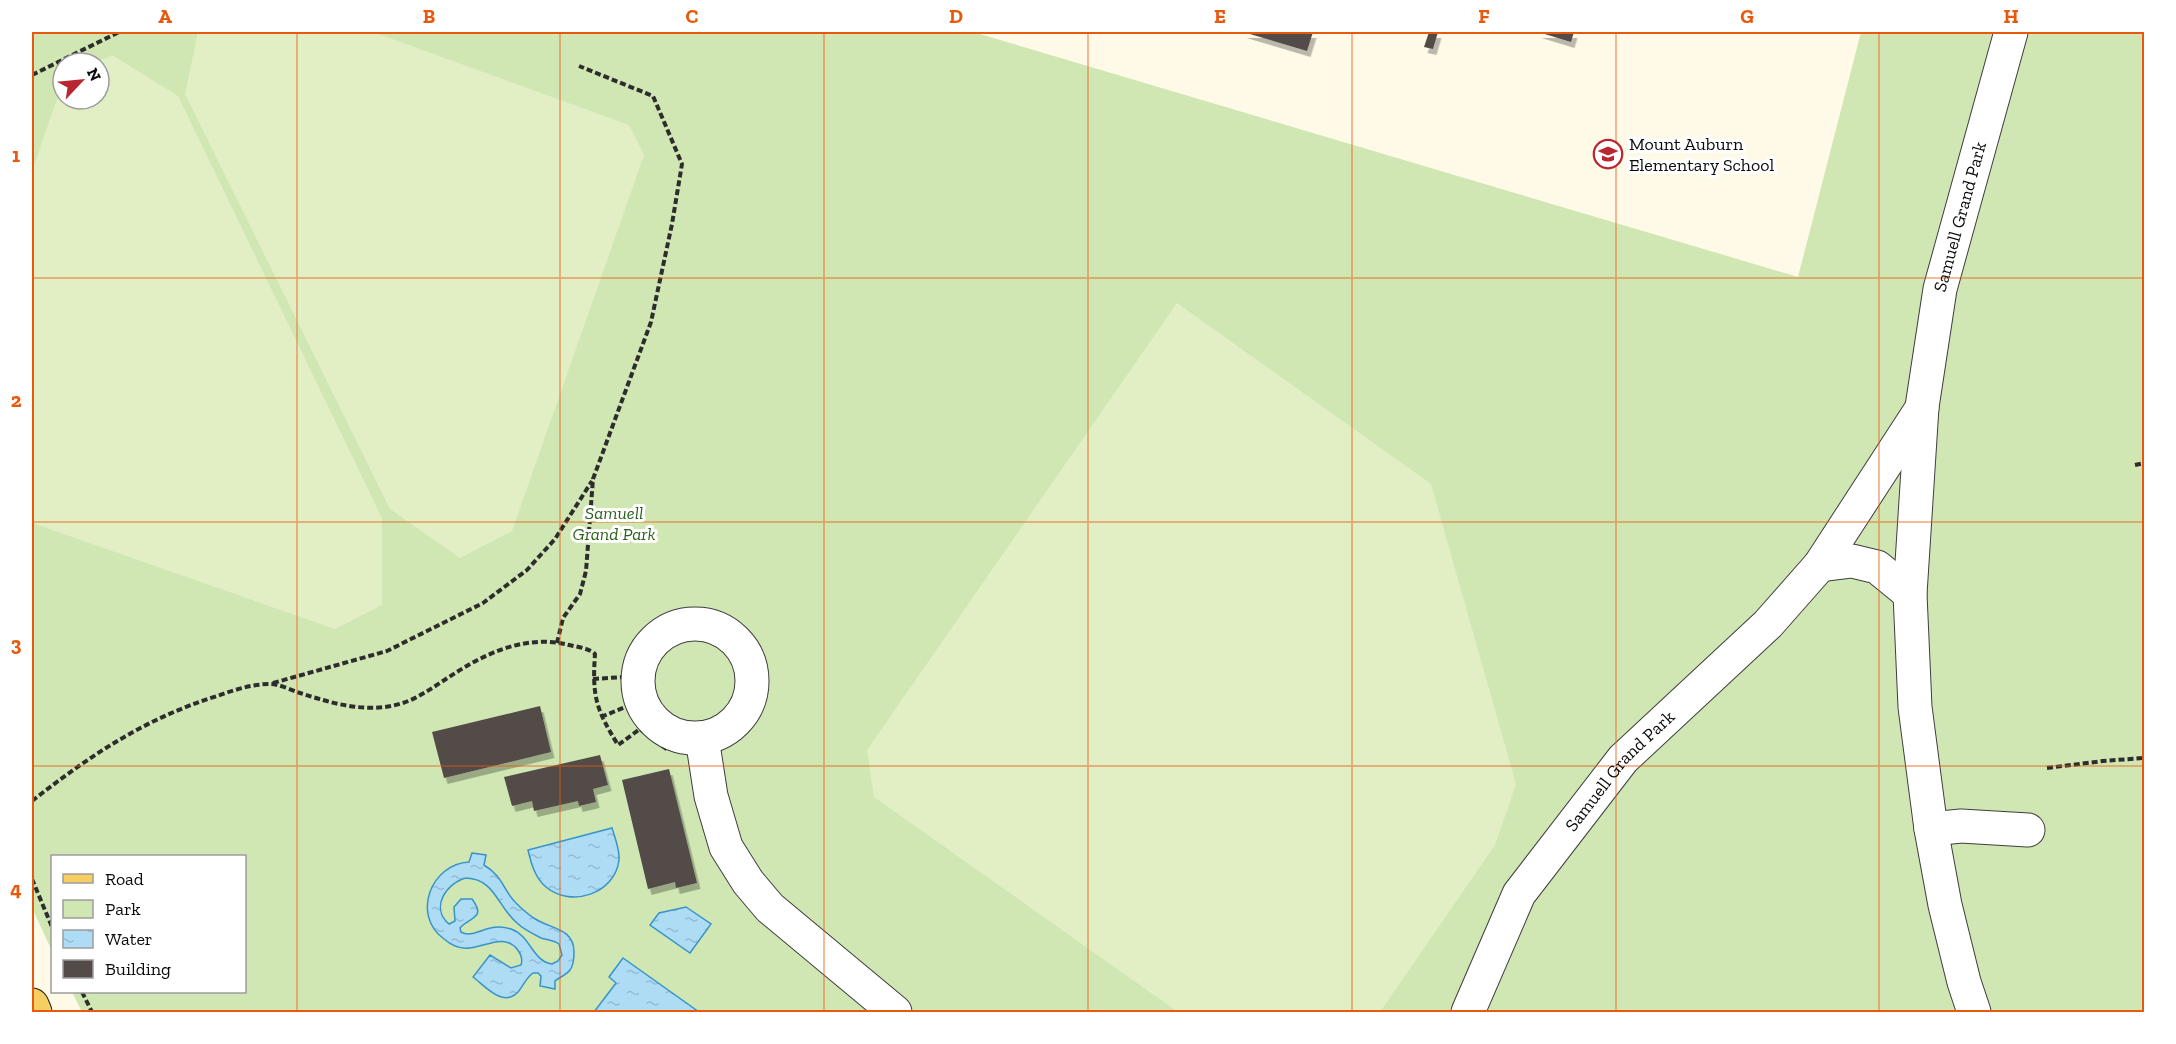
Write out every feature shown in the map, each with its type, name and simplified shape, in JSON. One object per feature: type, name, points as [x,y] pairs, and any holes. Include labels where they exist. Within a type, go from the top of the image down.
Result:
[{"type":"main road","points":[[32,1005],[35,1012]]},
{"type":"street","name":"Samuell Grand Park","points":[[1974,1012],[1964,982],[1945,904],[1931,828],[1915,707],[1910,594],[1923,406],[1940,289],[2011,32]]},
{"type":"street","name":"Samuell Grand Park","points":[[1468,1012],[1518,894],[1623,759],[1768,624],[1820,565],[1923,406]]},
{"type":"street","points":[[1820,565],[1852,561],[1877,567],[1910,594]]},
{"type":"street","points":[[686,624],[704,624],[722,631],[737,642],[747,658],[752,676],[750,695],[743,711],[730,725],[702,738],[683,736],[660,726],[647,712],[640,688],[643,657],[653,641],[668,630],[686,624]]},
{"type":"street","points":[[702,738],[711,796],[726,848],[748,882],[770,908],[895,1012]]},
{"type":"street","points":[[1931,828],[1961,826],[2028,830]]},
{"type":"path","points":[[32,75],[119,32]]},
{"type":"path","points":[[32,801],[112,743],[161,716],[244,687],[272,683],[387,651],[483,603],[527,570],[555,539],[593,480],[651,322],[682,164],[653,96],[579,66]]},
{"type":"path","points":[[2135,465],[2145,463]]},
{"type":"path","points":[[556,643],[563,618],[580,594],[586,570],[593,480]]},
{"type":"path","points":[[272,683],[327,702],[356,708],[379,708],[403,703],[423,694],[493,651],[511,645],[556,643],[590,650],[594,654],[593,679],[640,688]]},
{"type":"path","points":[[601,717],[640,688]]},
{"type":"path","points":[[2047,768],[2145,758]]},
{"type":"path","points":[[32,879],[51,925]]},
{"type":"path","points":[[82,993],[92,1012]]},
{"type":"green space","name":"Samuell Grand Park","points":[[32,32],[973,32],[1798,277],[1861,32],[2144,32],[2144,1012],[82,1012],[72,993],[246,993],[246,855],[51,855],[51,949],[32,908]]},
{"type":"green space","points":[[198,32],[373,32],[629,125],[644,155],[512,531],[460,558],[390,509],[185,94]]},
{"type":"green space","points":[[111,55],[178,96],[382,518],[382,605],[335,629],[32,523],[32,171],[53,111],[111,111]]},
{"type":"green space","points":[[1177,303],[1431,484],[1516,784],[1495,845],[1380,1012],[1178,1012],[874,797],[867,750]]},
{"type":"water","points":[[612,828],[619,860],[616,872],[601,889],[579,897],[567,896],[546,887],[536,875],[528,850]]},
{"type":"water","points":[[472,853],[486,855],[484,865],[496,874],[524,911],[533,918],[562,931],[571,939],[574,952],[573,964],[568,972],[555,981],[555,989],[540,986],[541,976],[533,973],[518,992],[506,998],[500,997],[473,977],[490,955],[511,968],[521,965],[521,957],[517,949],[512,944],[500,941],[469,948],[459,947],[447,941],[434,929],[427,905],[430,892],[444,872],[456,865],[469,862]],"holes":[[[466,878],[476,880],[490,888],[519,925],[541,938],[559,944],[562,955],[558,961],[552,964],[545,962],[518,932],[511,929],[495,927],[471,934],[461,932],[460,928],[477,914],[478,910],[472,899],[461,899],[454,907],[455,921],[449,924],[443,918],[441,911],[443,897],[452,885],[459,881]]]},
{"type":"water","points":[[686,907],[711,924],[690,953],[650,925],[659,913]]},
{"type":"water","points":[[623,958],[699,1012],[594,1012],[616,983],[609,977]]},
{"type":"building","points":[[1243,32],[1313,32],[1307,51]]},
{"type":"building","points":[[1429,32],[1438,32],[1433,49],[1424,47]]},
{"type":"building","points":[[1538,32],[1574,32],[1571,42]]},
{"type":"building","points":[[540,706],[551,752],[444,778],[432,732]]},
{"type":"building","points":[[600,755],[608,785],[593,789],[596,802],[579,806],[578,801],[534,811],[532,801],[512,806],[504,777]]},
{"type":"building","points":[[669,769],[697,883],[676,888],[675,882],[648,889],[622,780]]},
{"type":"place","name":"Mount Auburn Elementary School","points":[[1608,154]]}]
